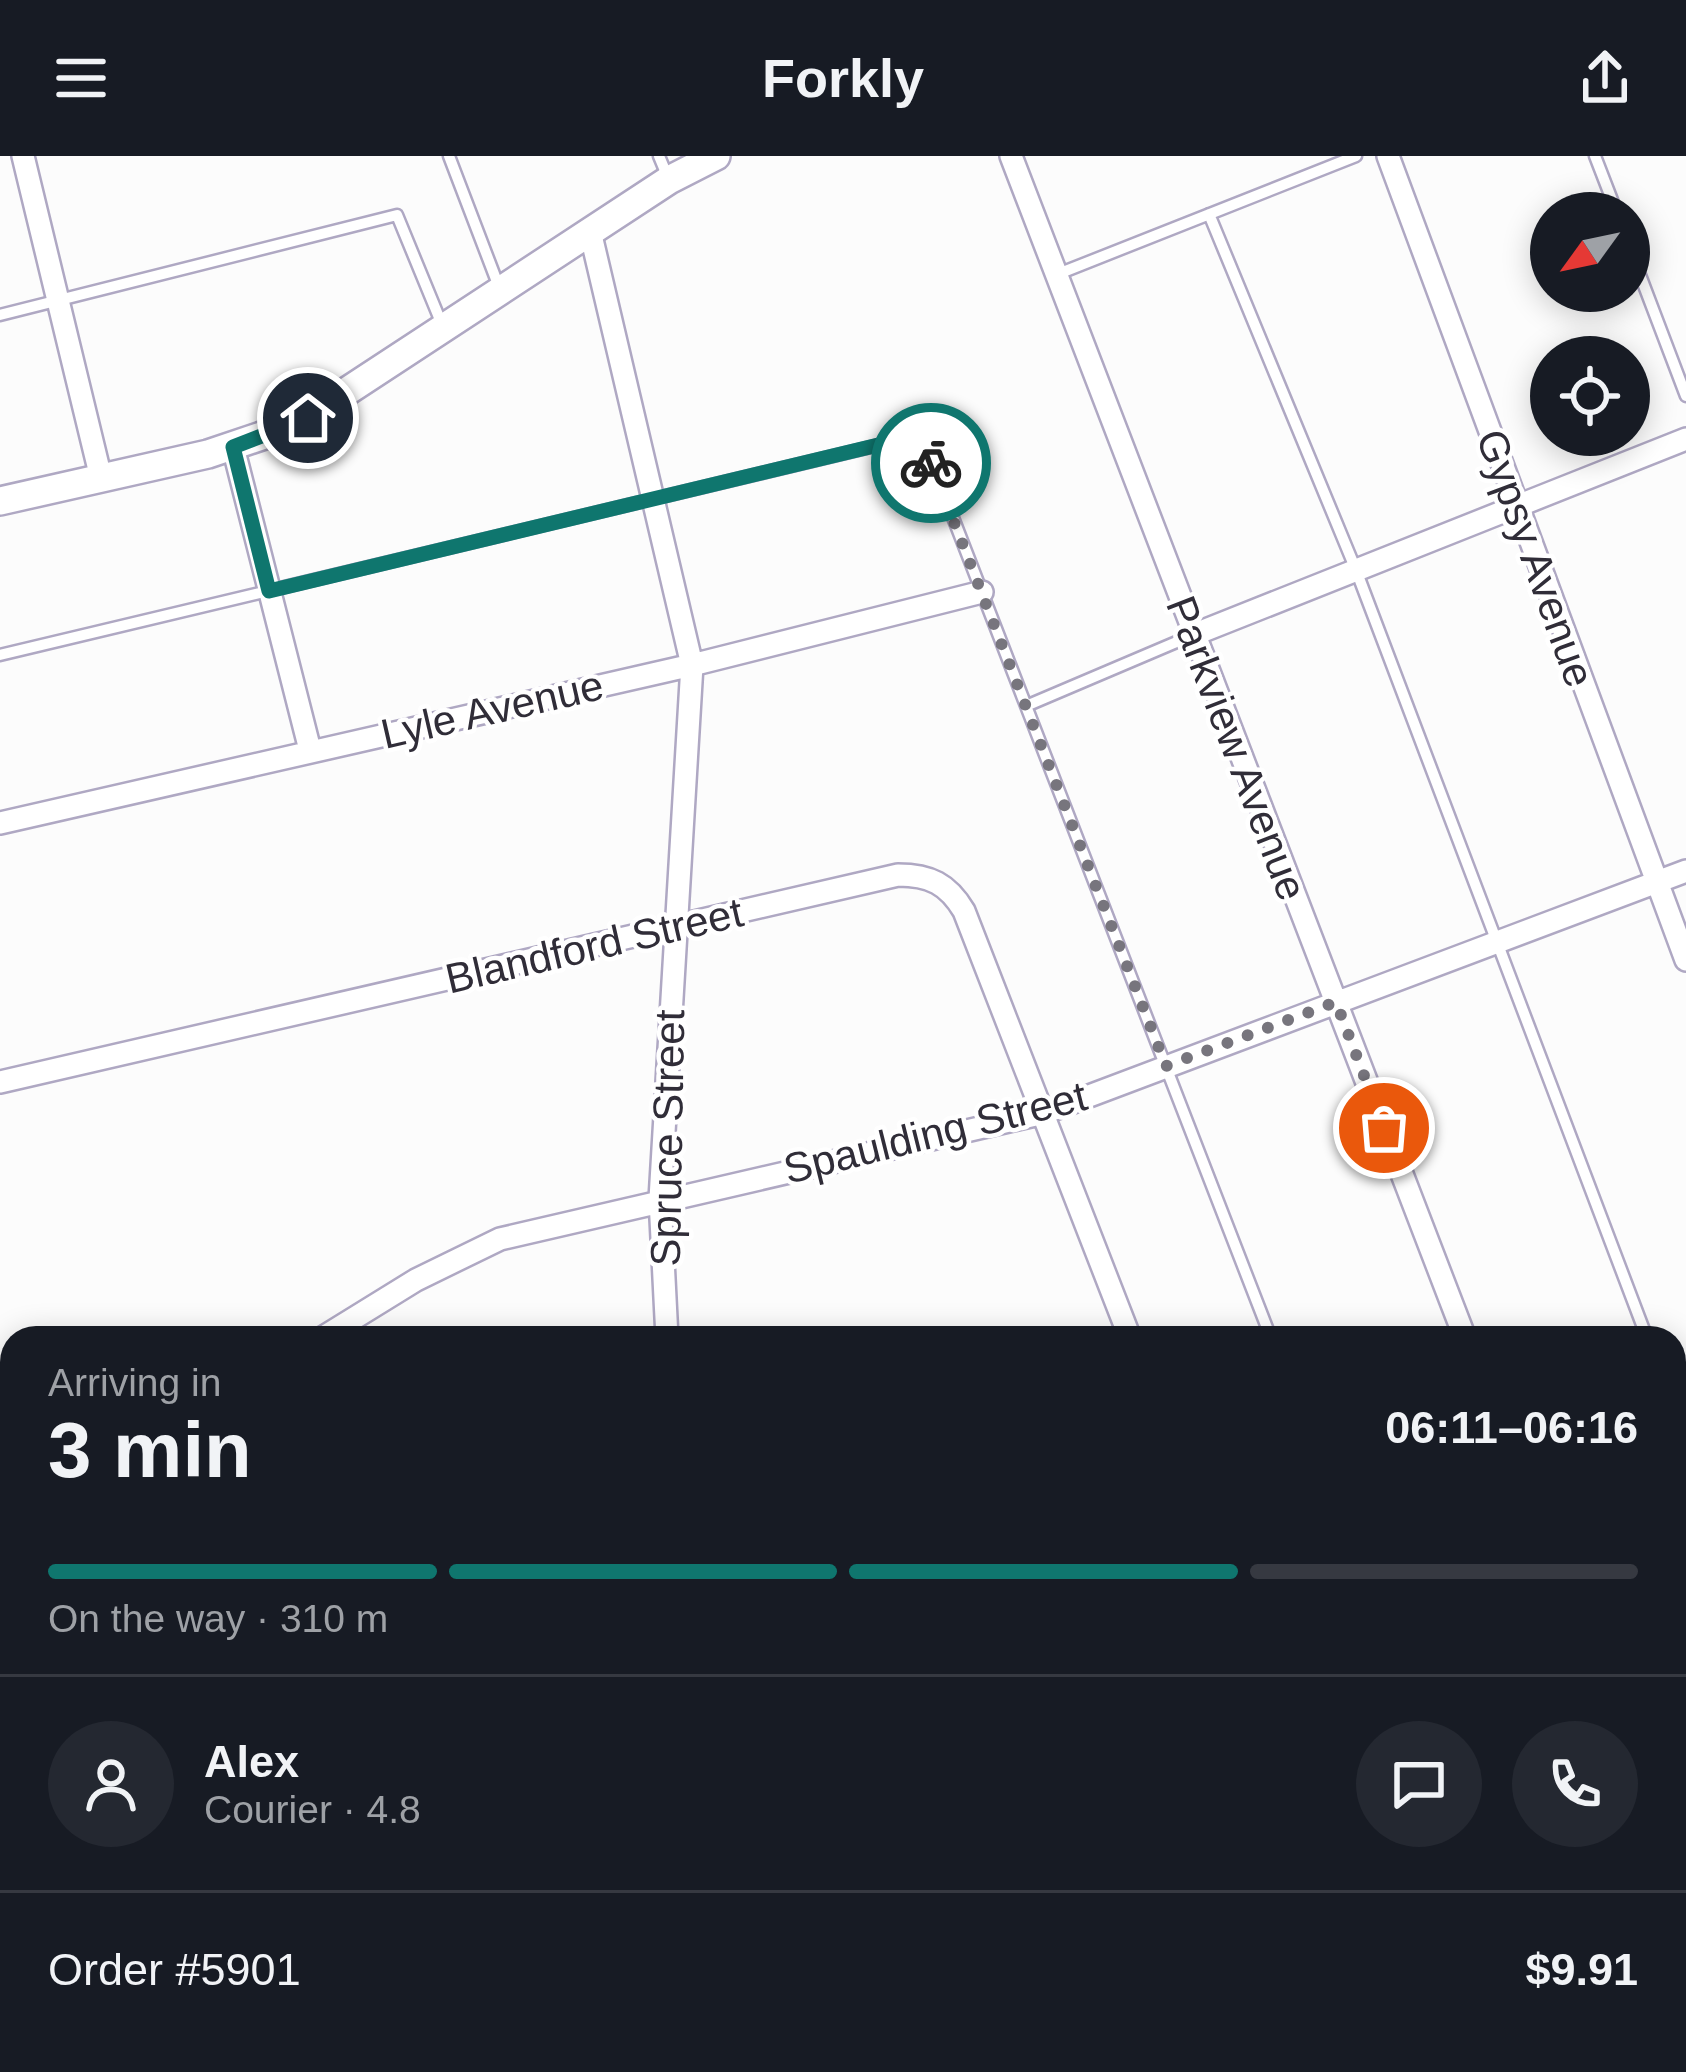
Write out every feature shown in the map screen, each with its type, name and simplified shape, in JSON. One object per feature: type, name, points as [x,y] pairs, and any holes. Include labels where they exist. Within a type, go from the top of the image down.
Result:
[{"type":"street","points":[[23,156],[100,478]]},
{"type":"street","points":[[0,501],[233,447],[308,418],[590,231],[664,168],[716,156]]},
{"type":"street","name":"Parkview Avenue","points":[[1011,156],[1460,1326]]},
{"type":"street","name":"Gypsy Avenue","points":[[1388,156],[1686,960]]},
{"type":"street","name":"Spruce Street","points":[[590,231],[692,665],[660,1199],[666,1326]]},
{"type":"street","points":[[1193,635],[1686,440]]},
{"type":"street","points":[[233,447],[310,750]]},
{"type":"street","name":"Lyle Avenue","points":[[0,823],[692,665],[982,592]]},
{"type":"street","name":"Spaulding Street","points":[[343,1326],[478,1248],[660,1199],[1043,1113],[1686,871]]},
{"type":"street","name":"Blandford Street","points":[[0,1082],[898,875],[933,879],[954,894],[964,910],[1125,1326]]},
{"type":"lane","points":[[449,156],[501,292]]},
{"type":"lane","points":[[1055,275],[1356,156]]},
{"type":"lane","points":[[1595,156],[1609,192]]},
{"type":"lane","points":[[1209,214],[1356,570],[1643,1326]]},
{"type":"lane","points":[[0,315],[397,215],[444,330]]},
{"type":"lane","points":[[1650,301],[1686,396]]},
{"type":"lane","points":[[0,655],[920,435],[1266,1326]]},
{"type":"lane","points":[[1026,706],[1193,635]]},
{"type":"way so far","points":[[931,463],[1166,1066],[1336,1002],[1384,1128]]},
{"type":"route","points":[[308,418],[233,447],[269,591],[920,435],[931,463]]}]
